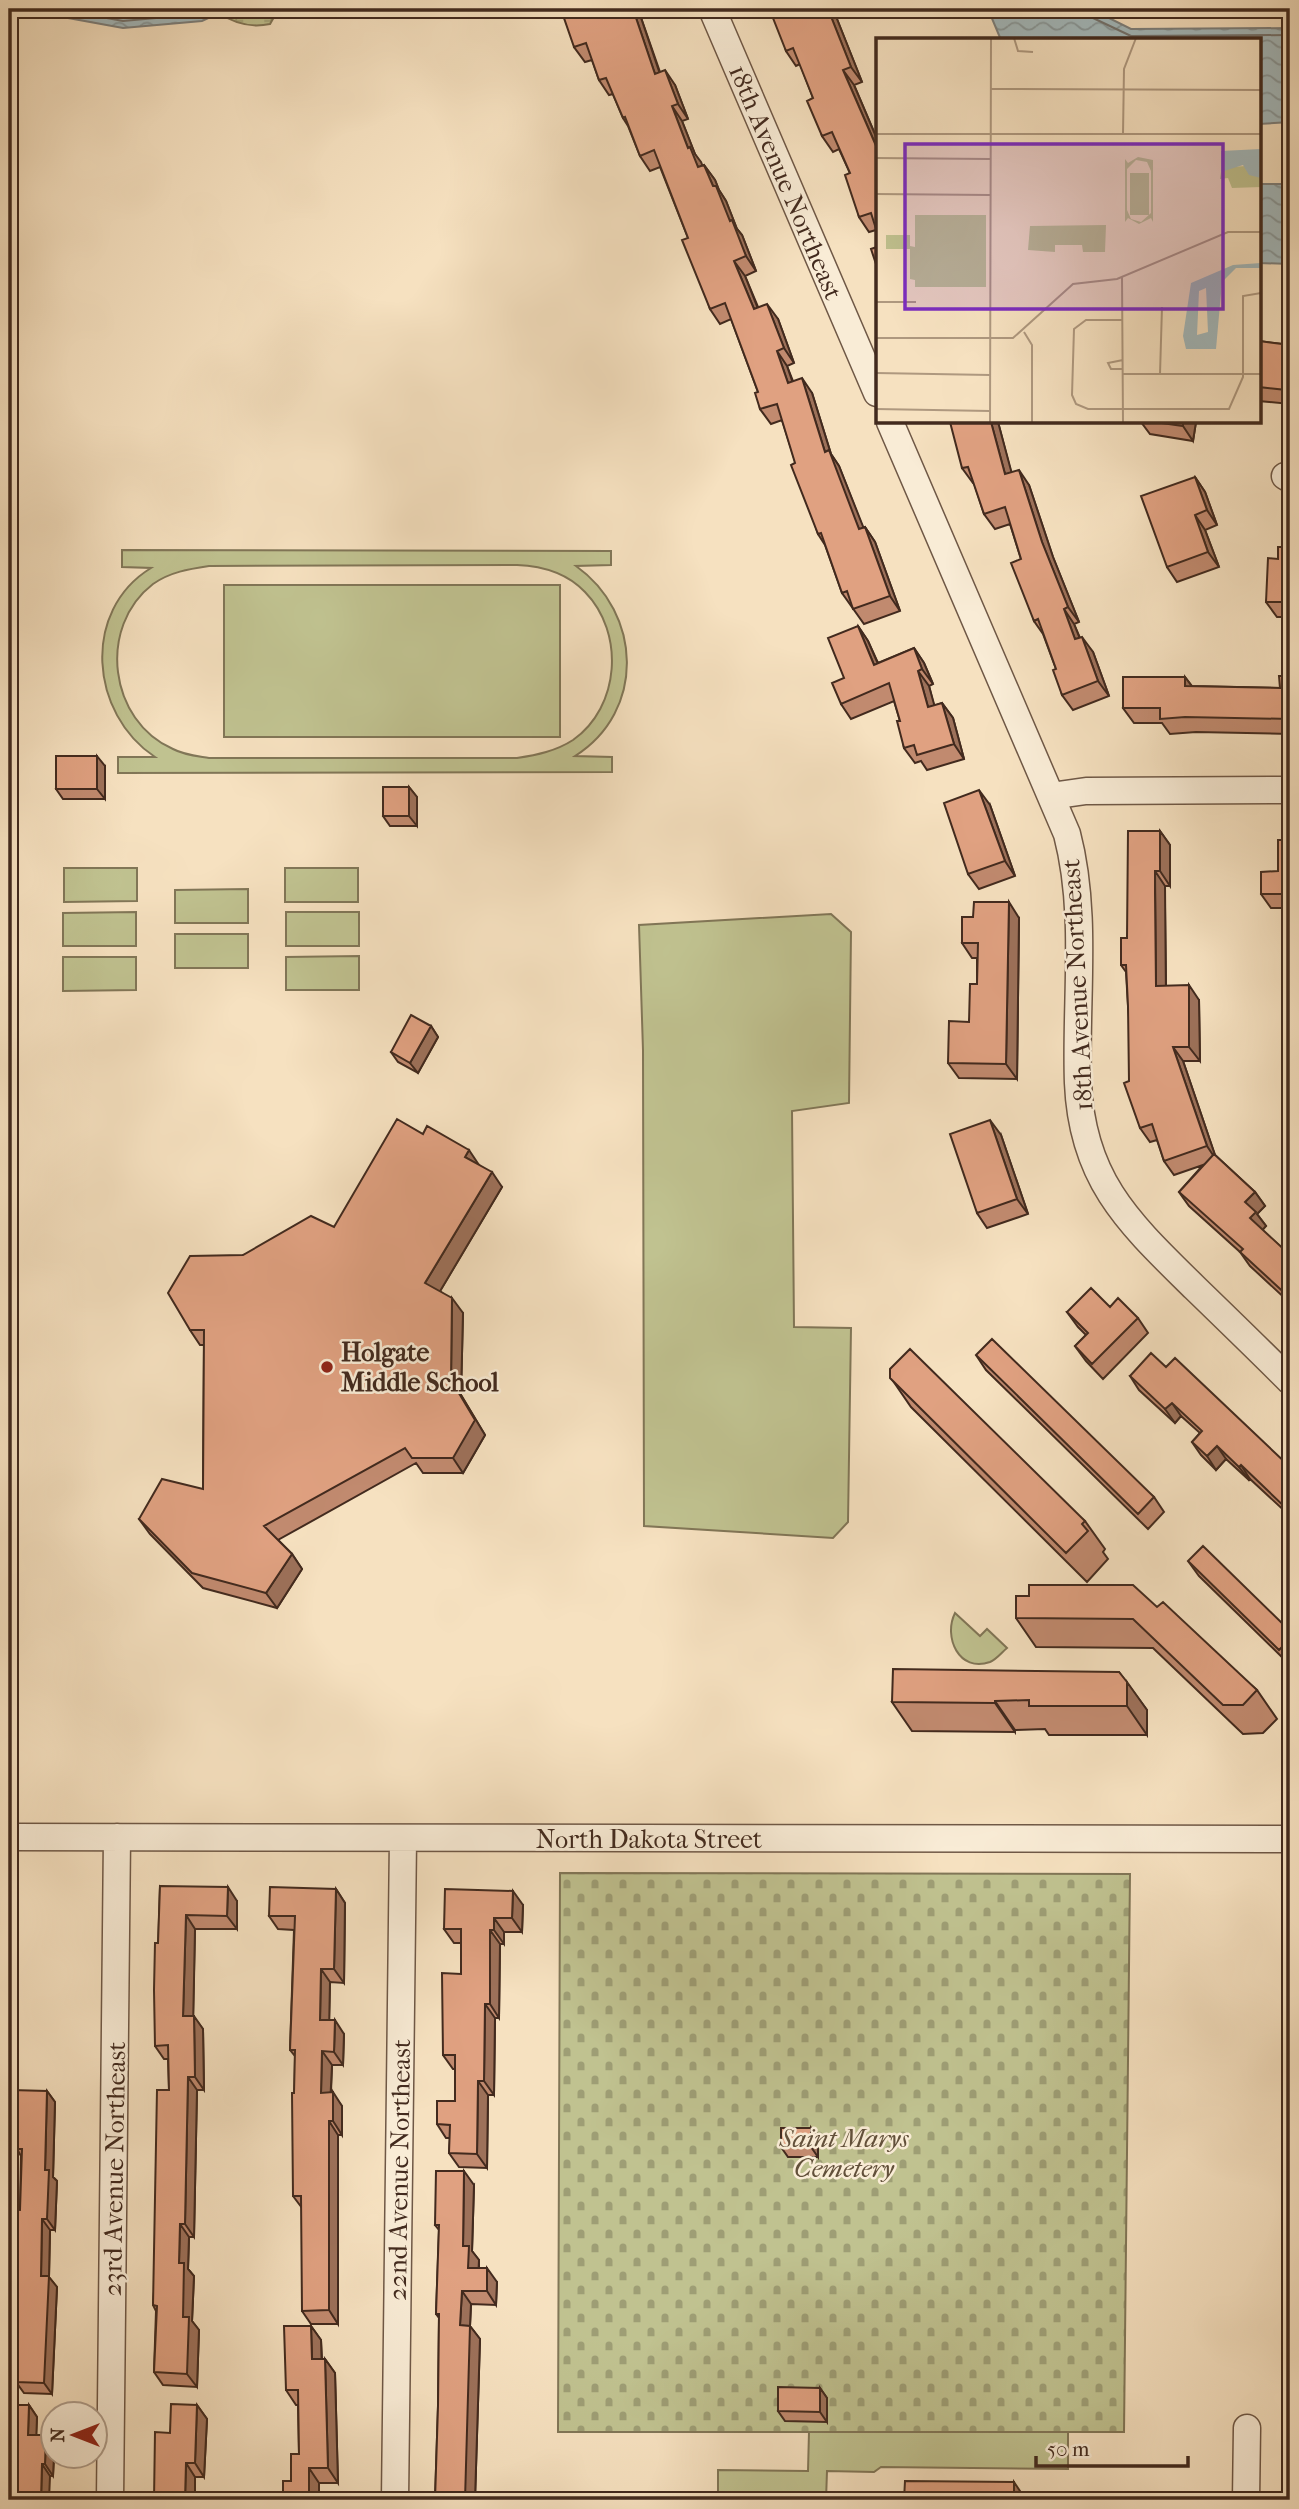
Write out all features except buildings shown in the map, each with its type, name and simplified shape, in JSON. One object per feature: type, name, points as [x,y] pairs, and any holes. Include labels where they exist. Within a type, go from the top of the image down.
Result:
[{"type":"street","name":"18th Avenue Northeast","points":[[712,9],[876,391]]},
{"type":"street","name":"18th Avenue Northeast","points":[[891,424],[1067,834],[1073,857],[1078,915],[1078,1084],[1081,1112],[1085,1136],[1105,1187],[1136,1231],[1290,1381]]},
{"type":"street","points":[[1051,796],[1086,791],[1290,790]]},
{"type":"street","name":"North Dakota Street","points":[[9,1838],[1290,1839]]},
{"type":"street","name":"23rd Avenue Northeast","points":[[110,2500],[117,1838]]},
{"type":"street","name":"22nd Avenue Northeast","points":[[395,2500],[403,1839]]},
{"type":"street","points":[[1246,2500],[1247,2428]]},
{"type":"green space","points":[[219,9],[278,10],[270,24],[256,26],[231,20],[219,13]]},
{"type":"green space","points":[[122,550],[611,551],[611,565],[576,566],[598,586],[614,609],[623,635],[627,662],[624,688],[614,714],[598,737],[575,756],[612,757],[612,772],[118,773],[118,757],[155,757],[133,738],[117,715],[107,690],[102,662],[104,635],[113,610],[128,587],[151,568],[122,567]],"holes":[[[209,566],[526,566],[562,575],[578,585],[598,609],[607,628],[611,648],[612,669],[600,709],[589,726],[573,740],[546,752],[517,758],[209,758],[177,751],[151,736],[135,717],[124,696],[118,672],[118,648],[124,624],[135,602],[153,584],[173,574]]]},
{"type":"green space","points":[[224,585],[560,585],[560,737],[224,737]]},
{"type":"green space","points":[[64,868],[137,868],[137,901],[64,902]]},
{"type":"green space","points":[[285,868],[358,868],[358,902],[285,902]]},
{"type":"green space","points":[[248,889],[248,923],[175,923],[175,890]]},
{"type":"green space","points":[[136,912],[136,946],[63,946],[63,913]]},
{"type":"green space","points":[[286,912],[359,912],[359,946],[286,946]]},
{"type":"green space","points":[[831,914],[851,932],[849,1103],[792,1111],[794,1327],[851,1328],[848,1522],[833,1538],[644,1526],[643,1050],[639,925]]},
{"type":"green space","points":[[175,934],[248,934],[248,968],[175,968]]},
{"type":"green space","points":[[359,956],[359,990],[286,990],[286,957]]},
{"type":"green space","points":[[63,957],[136,957],[136,990],[63,991]]},
{"type":"green space","points":[[955,1613],[980,1636],[987,1629],[1007,1648],[990,1662],[979,1664],[962,1658],[956,1651],[951,1632]]},
{"type":"green space","name":"Saint Marys Cemetery","points":[[560,1873],[1130,1874],[1124,2432],[558,2432]]},
{"type":"green space","points":[[809,2432],[1068,2432],[1068,2469],[881,2467],[874,2472],[827,2471],[826,2500],[718,2500],[718,2470],[808,2471]]},
{"type":"green space","points":[[597,2495],[678,2495],[678,2500],[597,2500]]},
{"type":"water","points":[[50,9],[219,9],[219,13],[202,21],[123,28],[52,15]]},
{"type":"water","points":[[988,9],[1091,9],[1131,29],[1290,28],[1290,122],[1260,124],[1260,38],[1000,38]]},
{"type":"water","points":[[1260,184],[1290,184],[1290,264],[1260,263]]},
{"type":"place","name":"Holgate Middle School","points":[[327,1367]]}]
